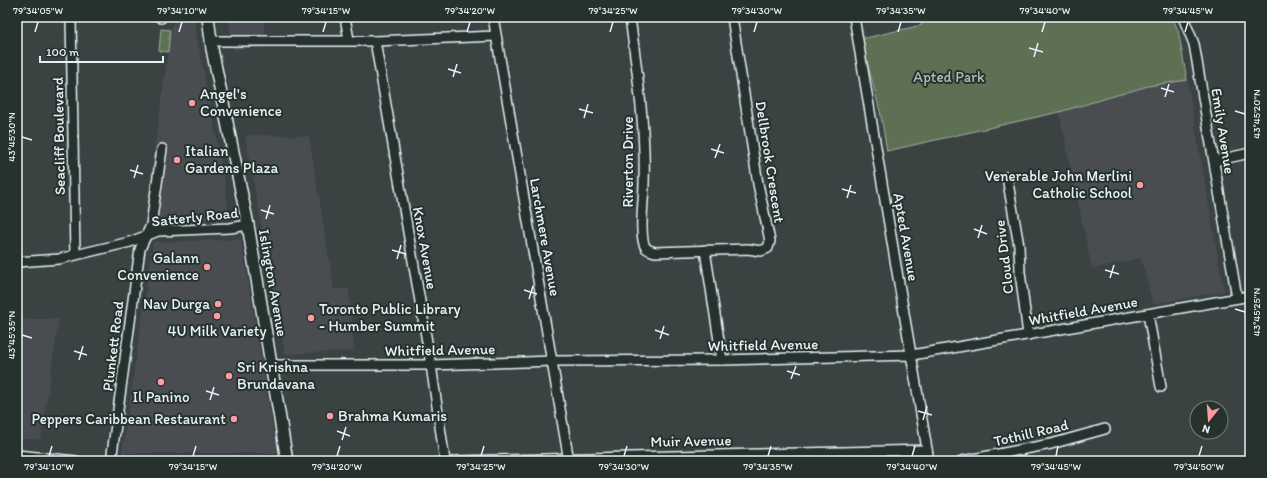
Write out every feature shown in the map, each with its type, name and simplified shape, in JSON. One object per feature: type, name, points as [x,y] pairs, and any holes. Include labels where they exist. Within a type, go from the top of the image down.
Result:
[{"type":"main road","name":"Islington Avenue","points":[[208,17],[211,41],[248,225],[288,461]]},
{"type":"street","name":"Seacliff Boulevard","points":[[71,17],[75,255]]},
{"type":"street","points":[[345,17],[349,40]]},
{"type":"street","name":"Larchmere Avenue","points":[[492,17],[569,459]]},
{"type":"street","name":"Riverton Drive","points":[[630,17],[643,120],[645,164],[642,231],[644,243],[646,248],[654,252],[705,250]]},
{"type":"street","name":"Dellbrook Crescent","points":[[705,250],[761,251],[768,248],[770,241],[758,184],[732,17]]},
{"type":"street","name":"Apted Avenue","points":[[854,17],[929,461]]},
{"type":"street","name":"Emily Avenue","points":[[1183,17],[1194,44],[1238,298]]},
{"type":"street","points":[[211,41],[375,41],[496,36]]},
{"type":"street","name":"Knox Avenue","points":[[375,41],[431,365],[445,461]]},
{"type":"street","name":"Plunkett Road","points":[[111,461],[140,249],[144,236],[151,225],[162,149]]},
{"type":"street","points":[[1214,161],[1250,153]]},
{"type":"street","name":"Cloud Drive","points":[[1007,177],[1019,246],[1020,272],[1028,335]]},
{"type":"street","name":"Satterly Road","points":[[17,262],[42,261],[75,255],[130,242],[158,231],[230,228],[248,225]]},
{"type":"street","points":[[705,250],[722,360]]},
{"type":"street","name":"Whitfield Avenue","points":[[272,365],[431,365],[553,361],[722,360],[912,355],[1250,296]]},
{"type":"street","points":[[1148,314],[1161,387]]},
{"type":"street","name":"Tothill Road","points":[[962,461],[1051,444],[1105,429]]},
{"type":"street","name":"Muir Avenue","points":[[455,461],[927,450]]},
{"type":"street","points":[[17,455],[76,461]]},
{"type":"shaded area","points":[[173,17],[193,17],[225,183],[230,220],[168,219],[144,225]]},
{"type":"shaded area","points":[[228,17],[263,17],[267,47],[233,50]]},
{"type":"shaded area","name":"Venerable John Merlini Catholic School","points":[[1187,80],[1224,291],[1153,304],[1141,258],[1092,269],[1059,112],[1148,86]]},
{"type":"shaded area","points":[[245,135],[309,136],[334,289],[349,289],[354,351],[285,354]]},
{"type":"shaded area","points":[[241,239],[277,453],[122,453],[153,242]]},
{"type":"shaded area","points":[[17,319],[59,319],[41,439],[17,439]]},
{"type":"green space","name":"Apted Park","points":[[921,17],[1172,17],[1178,30],[1187,80],[1148,86],[1059,112],[887,151],[880,111],[861,39],[922,25]]},
{"type":"green space","points":[[161,29],[170,30],[168,52],[159,51]]},
{"type":"place","name":"Angel's Convenience","points":[[192,103]]},
{"type":"place","name":"Italian Gardens Plaza","points":[[177,160]]},
{"type":"place","name":"Venerable John Merlini Catholic School","points":[[1140,185]]},
{"type":"place","name":"Galann Convenience","points":[[207,267]]},
{"type":"place","name":"Nav Durga","points":[[218,304]]},
{"type":"place","name":"4U Milk Variety","points":[[217,316]]},
{"type":"place","name":"Toronto Public Library - Humber Summit","points":[[311,318]]},
{"type":"place","name":"Sri Krishna Brundavana","points":[[229,376]]},
{"type":"place","name":"Il Panino","points":[[161,382]]},
{"type":"place","name":"Brahma Kumaris","points":[[330,416]]},
{"type":"place","name":"Peppers Caribbean Restaurant","points":[[234,419]]}]
